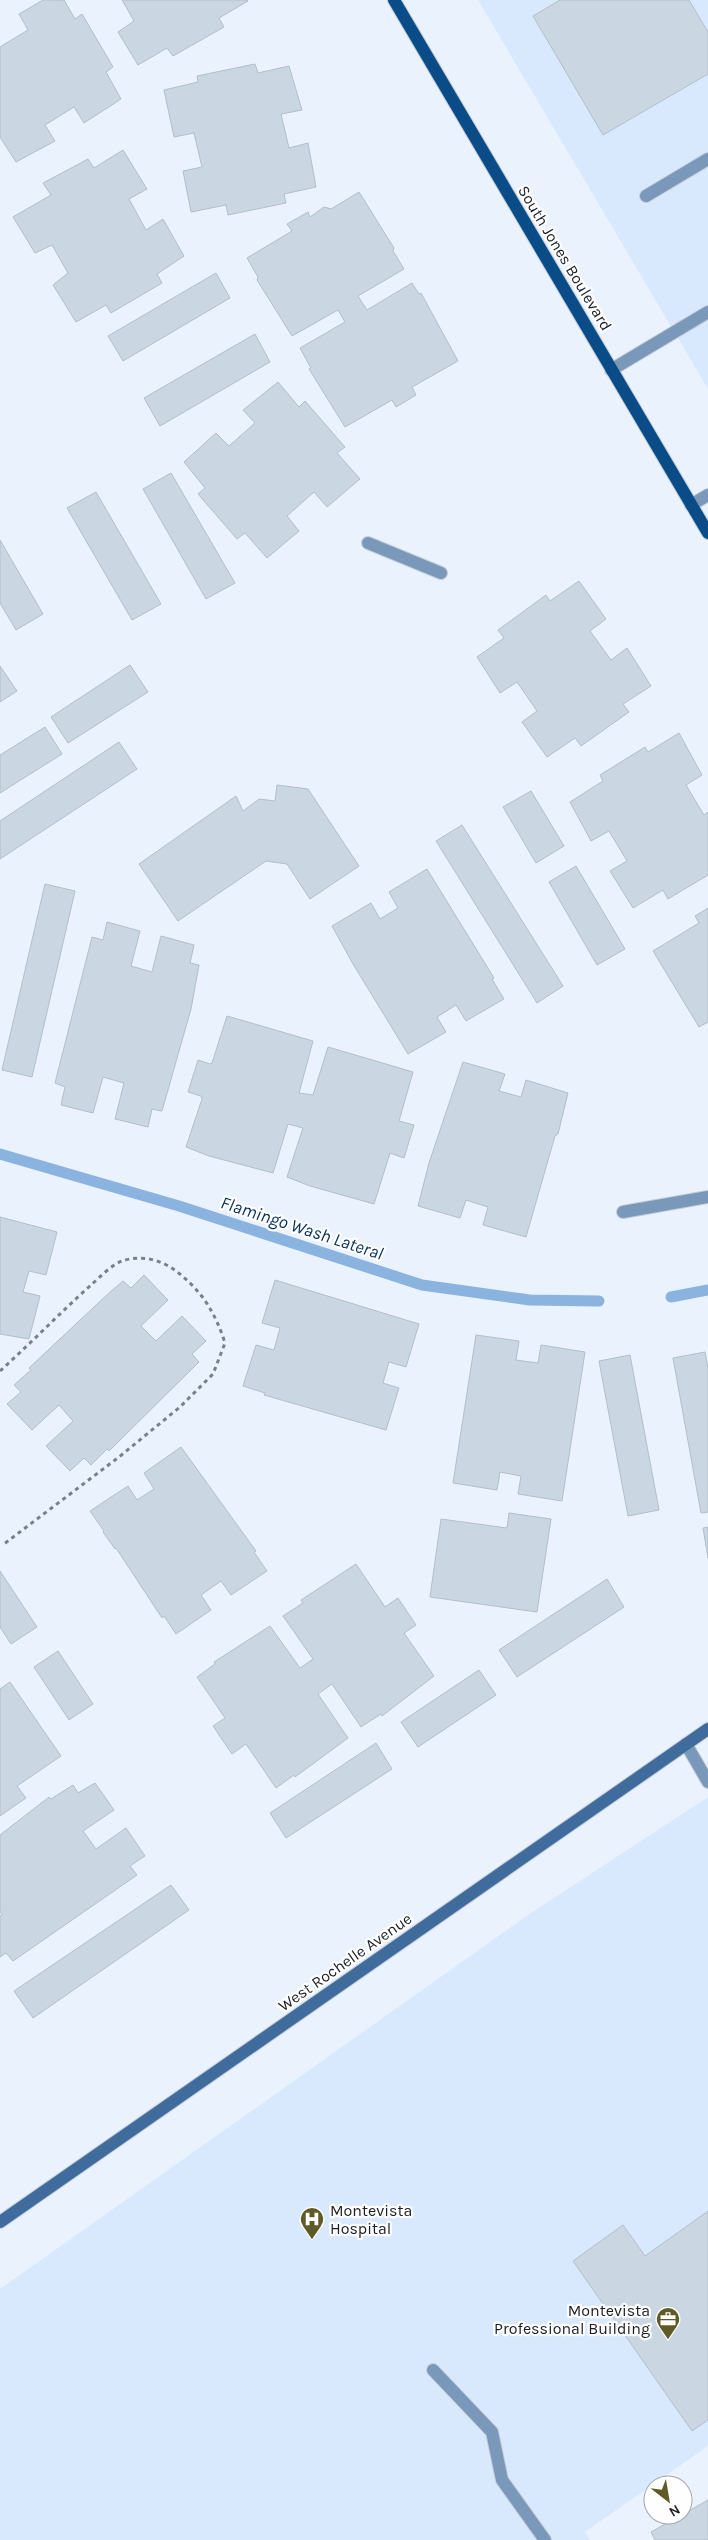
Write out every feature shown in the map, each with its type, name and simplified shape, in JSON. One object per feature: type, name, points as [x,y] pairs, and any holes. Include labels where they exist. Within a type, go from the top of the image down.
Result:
[{"type":"main road","name":"South Jones Boulevard","points":[[394,0],[708,533]]},
{"type":"street","points":[[646,196],[708,159]]},
{"type":"street","points":[[612,370],[708,312]]},
{"type":"street","points":[[691,505],[708,495]]},
{"type":"street","points":[[368,543],[441,573]]},
{"type":"street","points":[[623,1212],[708,1197]]},
{"type":"street","name":"West Rochelle Avenue","points":[[0,2222],[708,1729]]},
{"type":"street","points":[[686,1744],[708,1782]]},
{"type":"street","points":[[433,2370],[492,2432],[502,2480],[545,2540]]},
{"type":"path","points":[[0,1371],[54,1318],[123,1260],[146,1258],[168,1264],[197,1288],[216,1317],[225,1343],[212,1374],[180,1407],[119,1457],[4,1544]]},
{"type":"shaded area","points":[[478,0],[708,0],[708,389]]},
{"type":"shaded area","name":"Montevista Hospital","points":[[708,1797],[708,2446],[667,2475],[643,2475],[643,2491],[585,2532],[590,2540],[0,2540],[0,2289],[531,1913]]},
{"type":"building","points":[[43,0],[64,0],[75,19],[82,14],[113,67],[106,72],[121,99],[84,123],[74,107],[45,125],[55,141],[16,162],[0,137],[0,47],[28,30],[19,14]]},
{"type":"building","points":[[122,0],[248,1],[219,18],[224,27],[173,56],[167,48],[138,65],[118,32],[134,21]]},
{"type":"building","points":[[560,0],[689,0],[708,32],[708,74],[603,135],[533,16]]},
{"type":"building","points":[[255,64],[258,73],[289,66],[302,110],[281,114],[289,148],[308,143],[316,187],[284,194],[286,203],[228,215],[226,205],[191,212],[183,171],[202,167],[194,133],[174,137],[164,90],[198,82],[197,76]]},
{"type":"building","points":[[123,150],[147,189],[129,199],[146,230],[163,219],[184,256],[157,274],[162,283],[111,313],[106,305],[76,322],[53,285],[68,273],[52,245],[35,253],[13,217],[51,195],[43,183],[88,159],[94,168]]},
{"type":"building","points":[[359,192],[394,248],[393,251],[404,269],[358,296],[367,310],[412,283],[419,294],[421,293],[458,361],[412,387],[416,395],[396,407],[392,400],[345,427],[309,369],[311,368],[300,348],[345,322],[338,310],[292,336],[257,280],[258,277],[247,258],[292,231],[287,224],[308,212],[310,217],[324,207],[331,209]]},
{"type":"building","points":[[216,273],[230,298],[123,361],[108,336]]},
{"type":"building","points":[[255,334],[270,362],[160,426],[144,398]]},
{"type":"building","points":[[278,382],[299,407],[305,401],[345,447],[337,453],[360,479],[327,507],[314,492],[287,516],[299,531],[267,558],[245,533],[237,539],[198,494],[205,488],[184,462],[216,433],[229,446],[255,423],[243,410]]},
{"type":"building","points":[[171,473],[235,583],[206,599],[143,489]]},
{"type":"building","points":[[96,492],[161,604],[132,620],[67,508]]},
{"type":"building","points":[[0,540],[43,614],[16,630],[0,603]]},
{"type":"building","points":[[579,581],[606,619],[590,631],[611,660],[627,648],[651,686],[623,704],[629,712],[581,746],[575,738],[547,757],[522,722],[537,711],[517,682],[500,693],[477,657],[504,638],[498,630],[546,595],[550,601]]},
{"type":"building","points":[[130,665],[148,692],[68,743],[51,717]]},
{"type":"building","points":[[0,666],[17,691],[0,702]]},
{"type":"building","points":[[45,727],[62,754],[0,793],[0,755]]},
{"type":"building","points":[[679,733],[702,775],[686,785],[704,815],[708,812],[708,875],[668,899],[663,890],[633,908],[610,871],[627,861],[609,831],[591,841],[570,802],[603,781],[600,775],[645,747],[648,752]]},
{"type":"building","points":[[119,742],[137,769],[0,859],[0,821]]},
{"type":"building","points":[[277,785],[308,789],[359,866],[310,899],[287,864],[266,861],[178,921],[139,864],[236,796],[243,811],[259,799],[275,801]]},
{"type":"building","points":[[531,791],[564,846],[536,863],[503,807]]},
{"type":"building","points":[[462,825],[563,986],[537,1003],[436,841]]},
{"type":"building","points":[[576,866],[625,949],[597,965],[549,882]]},
{"type":"building","points":[[427,869],[494,978],[492,979],[504,999],[466,1021],[456,1005],[437,1017],[446,1032],[408,1054],[332,926],[371,903],[380,919],[398,908],[389,892]]},
{"type":"building","points":[[45,884],[75,891],[32,1077],[2,1070]]},
{"type":"building","points":[[708,908],[708,1022],[699,1027],[653,951],[699,923],[695,916]]},
{"type":"building","points":[[107,922],[140,931],[131,966],[152,972],[161,936],[194,945],[190,963],[199,965],[191,1009],[162,1111],[152,1109],[148,1127],[115,1119],[124,1083],[103,1077],[93,1113],[61,1105],[65,1087],[55,1083],[92,937],[103,940]]},
{"type":"building","points":[[227,1016],[313,1041],[299,1093],[313,1095],[328,1047],[413,1072],[399,1121],[414,1125],[404,1158],[390,1153],[374,1204],[310,1186],[287,1177],[303,1128],[288,1124],[273,1173],[209,1156],[186,1147],[202,1099],[201,1096],[188,1092],[198,1060],[212,1063]]},
{"type":"building","points":[[463,1062],[505,1074],[499,1091],[521,1097],[526,1080],[568,1093],[558,1134],[555,1136],[526,1237],[483,1225],[488,1207],[466,1200],[460,1218],[418,1206],[429,1163]]},
{"type":"building","points":[[0,1217],[57,1232],[46,1275],[29,1271],[23,1292],[40,1296],[29,1339],[0,1334]]},
{"type":"building","points":[[144,1275],[168,1300],[141,1326],[156,1341],[182,1316],[206,1341],[192,1354],[199,1362],[109,1451],[107,1449],[91,1465],[84,1458],[70,1471],[46,1446],[73,1421],[59,1405],[32,1430],[7,1404],[21,1392],[14,1385],[31,1370],[29,1368],[123,1281],[131,1288]]},
{"type":"building","points":[[275,1280],[419,1324],[406,1367],[389,1362],[383,1383],[399,1388],[386,1430],[264,1395],[265,1393],[243,1386],[256,1345],[274,1350],[280,1328],[262,1323]]},
{"type":"building","points":[[476,1335],[519,1341],[516,1360],[538,1363],[541,1345],[585,1352],[562,1501],[518,1494],[521,1476],[500,1472],[497,1490],[453,1483]]},
{"type":"building","points":[[705,1352],[708,1368],[708,1512],[701,1513],[673,1358]]},
{"type":"building","points":[[630,1355],[659,1510],[628,1516],[599,1361]]},
{"type":"building","points":[[181,1447],[256,1551],[254,1552],[267,1571],[231,1595],[221,1581],[201,1595],[211,1610],[176,1634],[164,1616],[162,1618],[90,1511],[128,1486],[137,1500],[154,1489],[144,1473]]},
{"type":"building","points":[[509,1513],[551,1519],[537,1612],[430,1597],[441,1519],[507,1528]]},
{"type":"building","points":[[708,1527],[708,1558],[703,1528]]},
{"type":"building","points":[[356,1564],[385,1607],[398,1598],[416,1625],[404,1633],[434,1676],[382,1716],[381,1714],[361,1727],[332,1684],[318,1694],[348,1738],[295,1777],[294,1775],[276,1788],[246,1744],[232,1754],[213,1726],[225,1718],[197,1677],[215,1664],[214,1662],[270,1626],[300,1668],[313,1659],[283,1616],[303,1603],[301,1600]]},
{"type":"building","points":[[0,1571],[37,1627],[11,1644],[0,1627]]},
{"type":"building","points":[[607,1579],[624,1607],[517,1677],[499,1650]]},
{"type":"building","points":[[58,1651],[93,1704],[69,1720],[34,1667]]},
{"type":"building","points":[[479,1670],[496,1695],[418,1747],[401,1722]]},
{"type":"building","points":[[10,1682],[61,1756],[17,1786],[26,1798],[0,1816],[0,1689]]},
{"type":"building","points":[[376,1743],[392,1769],[286,1838],[270,1813]]},
{"type":"building","points":[[95,1783],[114,1810],[83,1831],[96,1849],[126,1828],[145,1856],[130,1866],[137,1875],[13,1961],[6,1953],[0,1957],[0,1916],[2,1915],[0,1911],[0,1835],[49,1797],[51,1799],[73,1785],[78,1793]]},
{"type":"building","points":[[171,1885],[189,1910],[33,2018],[14,1991]]},
{"type":"building","name":"Montevista Professional Building","points":[[708,2211],[708,2420],[692,2431],[573,2261],[623,2225],[645,2256]]},
{"type":"building","points":[[708,2500],[708,2540],[655,2540],[651,2532],[663,2525],[693,2525],[693,2508]]},
{"type":"waterway","name":"Flamingo Wash Lateral","points":[[0,1154],[179,1206],[422,1285],[530,1300],[599,1301]]},
{"type":"waterway","name":"Flamingo Wash Lateral","points":[[671,1297],[708,1290]]},
{"type":"place","name":"Montevista Hospital","points":[[312,2240]]},
{"type":"place","name":"Montevista Professional Building","points":[[668,2340]]}]
